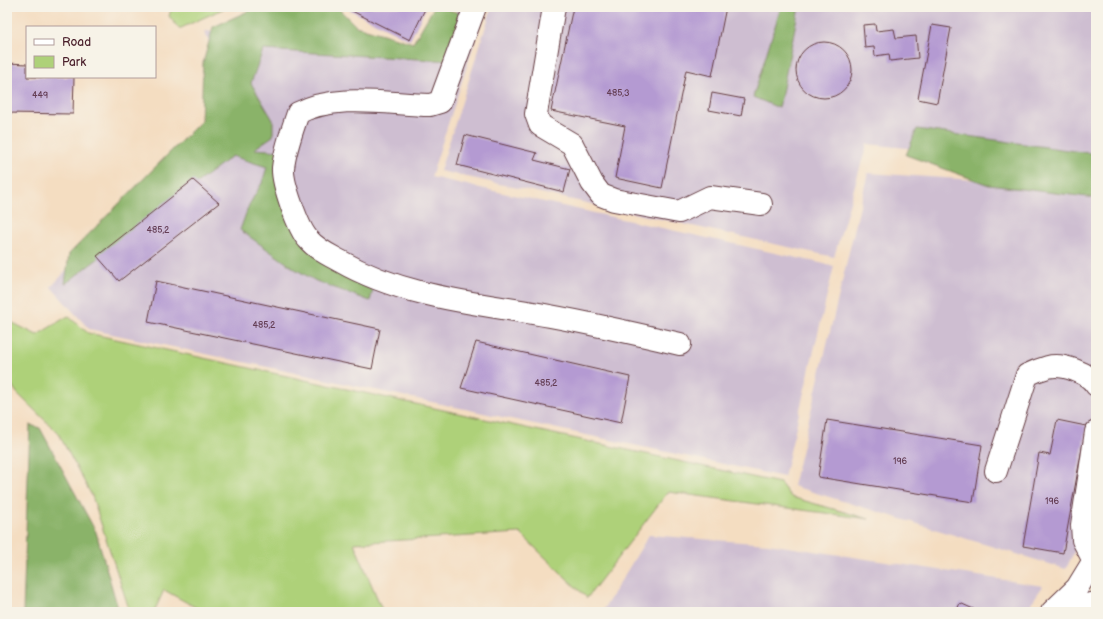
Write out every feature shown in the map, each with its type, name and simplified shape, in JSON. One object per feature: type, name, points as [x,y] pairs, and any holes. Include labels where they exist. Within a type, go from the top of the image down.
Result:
[{"type":"street","points":[[475,7],[440,102],[430,105],[345,101],[320,104],[298,113],[285,151],[283,170],[296,221],[308,239],[325,253],[374,279],[413,292],[551,316],[680,344]]},
{"type":"street","points":[[554,7],[536,114],[540,125],[572,144],[592,183],[601,195],[614,200],[679,212],[710,197],[761,204]]},
{"type":"street","points":[[996,471],[1027,375],[1049,366],[1070,368],[1092,378],[1096,386]]},
{"type":"street","points":[[1053,612],[1077,588],[1095,559],[1083,540],[1082,524],[1096,432]]},
{"type":"street","points":[[1053,612],[1096,603]]},
{"type":"shaded area","points":[[458,7],[486,7],[431,177],[834,266],[784,477],[89,329],[51,287],[233,94],[204,31],[442,49]]},
{"type":"shaded area","points":[[492,7],[1096,7],[1096,167],[867,144],[834,257],[440,171]]},
{"type":"shaded area","points":[[868,173],[1096,188],[1096,505],[1066,569],[793,486]]},
{"type":"shaded area","points":[[649,535],[768,544],[1043,586],[1025,612],[602,612]]},
{"type":"green space","points":[[172,7],[227,7],[179,29],[169,16]]},
{"type":"green space","points":[[257,7],[337,7],[356,26],[413,43],[434,7],[440,7],[465,15],[452,61],[263,50],[251,83],[273,120],[273,136],[254,149],[282,151],[299,238],[343,275],[373,290],[370,301],[316,281],[295,269],[240,230],[249,205],[262,183],[267,167],[232,156],[65,284],[69,254],[201,121],[203,63],[213,27]]},
{"type":"green space","points":[[781,7],[799,7],[779,108],[753,97]]},
{"type":"green space","points":[[917,129],[1096,154],[1096,198],[989,185],[906,155]]},
{"type":"green space","points":[[68,316],[88,333],[780,483],[791,497],[869,519],[668,492],[587,598],[520,533],[354,543],[383,612],[204,612],[164,590],[154,612],[130,612],[92,496],[58,433],[17,393],[7,378],[7,320],[37,335]]},
{"type":"green space","points":[[7,386],[10,390],[7,463]]},
{"type":"green space","points":[[30,425],[40,428],[96,532],[119,612],[23,612]]},
{"type":"building","points":[[349,7],[426,7],[410,40],[348,9]]},
{"type":"building","points":[[573,7],[726,7],[712,76],[686,70],[662,188],[615,178],[625,126],[551,111]]},
{"type":"building","points":[[875,24],[876,31],[894,29],[896,38],[916,36],[918,58],[890,61],[889,54],[875,56],[874,47],[865,48],[863,25]]},
{"type":"building","points":[[932,25],[951,28],[937,103],[918,99]]},
{"type":"building","points":[[824,42],[835,44],[844,50],[850,59],[852,70],[850,81],[844,90],[835,96],[824,98],[813,96],[804,90],[798,81],[796,70],[798,59],[804,50],[813,44]]},
{"type":"building","points":[[7,63],[26,64],[26,78],[74,78],[73,114],[7,113]]},
{"type":"building","points":[[712,93],[744,99],[741,116],[709,110]]},
{"type":"building","points":[[465,135],[537,153],[534,160],[570,169],[564,192],[457,165]]},
{"type":"building","points":[[193,180],[219,203],[119,281],[97,256]]},
{"type":"building","points":[[156,281],[380,329],[372,369],[148,322]]},
{"type":"building","points":[[476,342],[630,377],[621,423],[461,388]]},
{"type":"building","points":[[827,420],[982,445],[973,502],[818,477]]},
{"type":"building","points":[[1057,420],[1086,426],[1063,553],[1023,546],[1039,453],[1050,455]]},
{"type":"building","points":[[960,603],[980,612],[956,612]]}]
